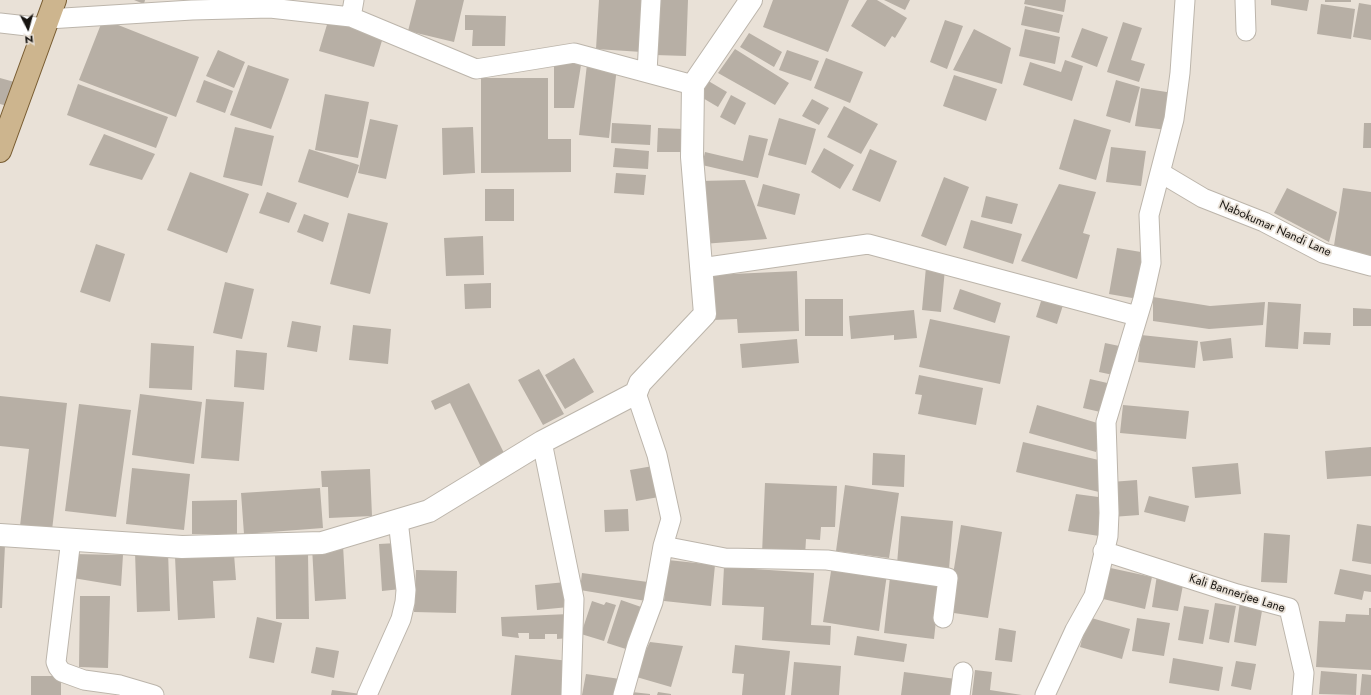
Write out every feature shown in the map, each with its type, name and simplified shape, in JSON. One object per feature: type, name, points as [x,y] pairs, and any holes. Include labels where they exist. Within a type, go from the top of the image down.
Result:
[{"type":"main road","points":[[0,151],[49,16]]},
{"type":"street","points":[[647,72],[651,0]]},
{"type":"street","points":[[623,695],[637,645],[653,602],[663,546],[671,519],[657,455],[636,393],[640,382],[705,314],[692,157],[693,86],[751,0]]},
{"type":"street","points":[[1045,695],[1075,630],[1094,596],[1103,551],[1108,536],[1109,514],[1106,422],[1151,264],[1149,215],[1174,119],[1180,73],[1185,0]]},
{"type":"street","points":[[1246,0],[1246,31]]},
{"type":"street","points":[[0,23],[49,16],[192,10],[271,4],[353,9],[476,69],[574,53],[693,86]]},
{"type":"street","name":"Nabokumar Nandi Lane","points":[[1161,173],[1204,198],[1264,222],[1323,253],[1371,266]]},
{"type":"street","points":[[701,268],[868,244],[1137,316]]},
{"type":"street","points":[[0,534],[182,547],[322,543],[429,511],[542,442],[636,393]]},
{"type":"street","points":[[542,442],[574,599],[571,695]]},
{"type":"street","points":[[367,695],[401,619],[405,602],[406,590],[398,520]]},
{"type":"street","points":[[71,539],[56,662],[58,667],[62,672],[84,680],[120,685],[154,695]]},
{"type":"street","points":[[663,546],[725,558],[827,560],[948,578],[943,618]]},
{"type":"street","name":"Kali Bannerjee Lane","points":[[1103,551],[1237,594],[1289,608],[1304,673],[1302,695]]},
{"type":"street","points":[[960,695],[963,672]]},
{"type":"building","points":[[134,0],[145,0],[144,4]]},
{"type":"building","points":[[416,0],[464,0],[454,42],[408,31]]},
{"type":"building","points":[[599,0],[645,0],[642,52],[596,49]]},
{"type":"building","points":[[657,0],[688,0],[686,56],[655,55]]},
{"type":"building","points":[[773,0],[849,0],[828,52],[763,27]]},
{"type":"building","points":[[867,0],[877,0],[907,18],[895,38],[892,36],[885,47],[851,26]]},
{"type":"building","points":[[884,0],[910,0],[905,10]]},
{"type":"building","points":[[1025,0],[1066,0],[1064,12],[1024,4]]},
{"type":"building","points":[[1271,0],[1309,0],[1307,11],[1271,5]]},
{"type":"building","points":[[1325,0],[1351,0],[1351,2],[1325,2]]},
{"type":"building","points":[[1359,3],[1371,5],[1371,40],[1353,37]]},
{"type":"building","points":[[1321,4],[1355,9],[1351,39],[1317,34]]},
{"type":"building","points":[[1025,6],[1063,15],[1059,33],[1021,25]]},
{"type":"building","points":[[465,15],[506,16],[505,46],[472,46],[473,30],[465,30]]},
{"type":"building","points":[[329,18],[384,34],[374,67],[319,51]]},
{"type":"building","points":[[103,19],[199,57],[176,117],[79,80]]},
{"type":"building","points":[[945,20],[963,26],[947,69],[930,62]]},
{"type":"building","points":[[1123,22],[1142,28],[1131,60],[1145,64],[1139,82],[1107,72]]},
{"type":"building","points":[[1082,28],[1108,37],[1097,67],[1071,57]]},
{"type":"building","points":[[974,29],[1011,48],[1002,84],[953,70]]},
{"type":"building","points":[[1025,29],[1060,37],[1055,64],[1019,56]]},
{"type":"building","points":[[749,33],[782,52],[774,67],[740,47]]},
{"type":"building","points":[[735,49],[789,83],[775,105],[718,73]]},
{"type":"building","points":[[218,50],[245,62],[234,88],[206,76]]},
{"type":"building","points":[[787,50],[819,61],[811,81],[779,70]]},
{"type":"building","points":[[826,58],[863,72],[850,103],[814,88]]},
{"type":"building","points":[[554,59],[582,59],[574,108],[554,108]]},
{"type":"building","points":[[1065,60],[1083,66],[1072,101],[1023,85],[1030,62],[1061,72]]},
{"type":"building","points":[[587,64],[617,67],[609,138],[579,135]]},
{"type":"building","points":[[248,65],[289,79],[271,129],[230,115]]},
{"type":"building","points":[[954,75],[997,89],[986,121],[943,106]]},
{"type":"building","points":[[0,78],[18,83],[11,107],[0,104]]},
{"type":"building","points":[[481,78],[548,78],[548,139],[571,139],[571,172],[481,173]]},
{"type":"building","points":[[705,79],[727,92],[718,107],[696,94]]},
{"type":"building","points":[[204,80],[233,91],[225,113],[196,102]]},
{"type":"building","points":[[1116,80],[1140,87],[1130,123],[1106,116]]},
{"type":"building","points":[[78,84],[168,117],[156,148],[67,115]]},
{"type":"building","points":[[1141,88],[1173,93],[1167,130],[1135,126]]},
{"type":"building","points":[[325,94],[369,102],[358,158],[315,150]]},
{"type":"building","points":[[731,95],[746,103],[735,125],[720,117]]},
{"type":"building","points":[[812,99],[829,108],[819,125],[802,116]]},
{"type":"building","points":[[844,106],[878,124],[861,154],[827,137]]},
{"type":"building","points":[[779,118],[816,129],[806,165],[768,155]]},
{"type":"building","points":[[370,119],[398,125],[386,179],[358,173]]},
{"type":"building","points":[[1074,119],[1111,130],[1096,180],[1059,169]]},
{"type":"building","points":[[612,123],[651,125],[650,145],[611,143]]},
{"type":"building","points":[[1364,123],[1371,123],[1371,148],[1363,148]]},
{"type":"building","points":[[235,127],[274,136],[262,186],[223,177]]},
{"type":"building","points":[[473,127],[475,173],[443,175],[442,128]]},
{"type":"building","points":[[658,128],[684,129],[684,152],[657,152]]},
{"type":"building","points":[[104,134],[155,154],[142,180],[89,165]]},
{"type":"building","points":[[749,135],[768,139],[758,178],[702,165],[705,152],[743,161]]},
{"type":"building","points":[[1111,147],[1146,151],[1141,186],[1106,182]]},
{"type":"building","points":[[615,148],[649,151],[648,169],[613,167]]},
{"type":"building","points":[[824,148],[854,165],[840,189],[811,172]]},
{"type":"building","points":[[309,149],[359,165],[348,198],[298,182]]},
{"type":"building","points":[[870,149],[897,161],[880,202],[852,190]]},
{"type":"building","points":[[190,172],[249,194],[227,253],[167,230]]},
{"type":"building","points":[[616,173],[646,175],[644,195],[614,193]]},
{"type":"building","points":[[944,177],[969,187],[946,246],[921,236]]},
{"type":"building","points":[[745,180],[767,239],[703,244],[698,181]]},
{"type":"building","points":[[763,184],[800,194],[795,215],[757,206]]},
{"type":"building","points":[[1059,184],[1096,192],[1083,233],[1090,235],[1077,279],[1021,261]]},
{"type":"building","points":[[1287,188],[1337,212],[1329,242],[1274,213]]},
{"type":"building","points":[[1343,188],[1371,192],[1371,258],[1333,252]]},
{"type":"building","points":[[485,189],[514,189],[514,221],[485,221]]},
{"type":"building","points":[[267,192],[297,203],[289,223],[259,213]]},
{"type":"building","points":[[986,196],[1018,204],[1012,224],[981,217]]},
{"type":"building","points":[[348,213],[388,223],[370,294],[330,284]]},
{"type":"building","points":[[304,214],[329,223],[323,242],[297,232]]},
{"type":"building","points":[[971,220],[1022,234],[1013,264],[963,248]]},
{"type":"building","points":[[483,236],[484,275],[446,276],[444,238]]},
{"type":"building","points":[[96,244],[125,254],[110,302],[80,292]]},
{"type":"building","points":[[1117,248],[1147,253],[1138,299],[1109,294]]},
{"type":"building","points":[[926,267],[945,269],[941,312],[922,310]]},
{"type":"building","points":[[797,271],[799,331],[738,333],[737,319],[713,320],[711,275]]},
{"type":"building","points":[[225,282],[254,289],[242,339],[213,333]]},
{"type":"building","points":[[491,283],[491,308],[465,309],[464,284]]},
{"type":"building","points":[[960,289],[1001,303],[995,323],[953,309]]},
{"type":"building","points":[[1043,295],[1064,302],[1057,324],[1036,317]]},
{"type":"building","points":[[1153,297],[1210,306],[1265,302],[1263,325],[1209,329],[1153,321]]},
{"type":"building","points":[[805,299],[843,299],[843,336],[805,336]]},
{"type":"building","points":[[1268,302],[1301,304],[1298,349],[1265,347]]},
{"type":"building","points":[[1353,308],[1371,309],[1371,326],[1353,326]]},
{"type":"building","points":[[914,310],[917,338],[894,340],[894,335],[851,339],[849,316]]},
{"type":"building","points":[[930,319],[1010,336],[1000,384],[919,367]]},
{"type":"building","points":[[292,321],[321,326],[317,352],[287,347]]},
{"type":"building","points":[[353,325],[391,329],[388,364],[349,360]]},
{"type":"building","points":[[1304,332],[1331,333],[1330,345],[1303,344]]},
{"type":"building","points":[[1141,335],[1198,341],[1195,368],[1138,362]]},
{"type":"building","points":[[1231,338],[1233,358],[1203,361],[1200,342]]},
{"type":"building","points":[[797,339],[799,363],[742,368],[740,344]]},
{"type":"building","points":[[151,343],[194,346],[192,390],[149,388]]},
{"type":"building","points":[[1105,343],[1124,347],[1118,376],[1099,372]]},
{"type":"building","points":[[236,350],[267,353],[264,390],[234,387]]},
{"type":"building","points":[[574,358],[594,392],[565,409],[545,375]]},
{"type":"building","points":[[539,369],[564,414],[543,425],[518,380]]},
{"type":"building","points":[[919,375],[983,388],[976,425],[918,414],[922,395],[915,394]]},
{"type":"building","points":[[1090,379],[1116,385],[1109,414],[1083,408]]},
{"type":"building","points":[[469,383],[505,455],[481,467],[450,403],[435,410],[431,401]]},
{"type":"building","points":[[140,394],[202,402],[194,464],[132,455]]},
{"type":"building","points":[[0,396],[67,403],[52,530],[20,526],[29,449],[0,446]]},
{"type":"building","points":[[206,399],[244,402],[239,461],[201,458]]},
{"type":"building","points":[[79,404],[131,410],[116,517],[65,511]]},
{"type":"building","points":[[1037,405],[1104,425],[1096,452],[1029,433]]},
{"type":"building","points":[[1123,405],[1189,411],[1186,439],[1120,433]]},
{"type":"building","points":[[1023,442],[1107,462],[1099,492],[1016,472]]},
{"type":"building","points":[[1371,447],[1371,476],[1327,479],[1325,451]]},
{"type":"building","points":[[873,453],[905,455],[904,487],[872,485]]},
{"type":"building","points":[[1238,463],[1241,494],[1195,498],[1192,467]]},
{"type":"building","points":[[653,466],[659,497],[636,501],[630,470]]},
{"type":"building","points":[[132,468],[190,474],[184,530],[126,524]]},
{"type":"building","points":[[370,469],[372,516],[329,518],[328,487],[322,487],[321,471]]},
{"type":"building","points":[[1137,480],[1139,515],[1112,517],[1111,482]]},
{"type":"building","points":[[765,483],[837,486],[835,527],[821,527],[820,540],[806,539],[805,556],[762,554]]},
{"type":"building","points":[[845,485],[899,493],[889,558],[836,551]]},
{"type":"building","points":[[320,488],[323,528],[244,534],[241,493]]},
{"type":"building","points":[[1076,494],[1106,498],[1105,537],[1068,531]]},
{"type":"building","points":[[1149,496],[1189,506],[1185,522],[1144,512]]},
{"type":"building","points":[[237,500],[237,534],[192,534],[192,501]]},
{"type":"building","points":[[628,509],[629,531],[605,532],[604,510]]},
{"type":"building","points":[[901,516],[953,521],[949,569],[897,564]]},
{"type":"building","points":[[1357,524],[1371,526],[1371,564],[1352,561]]},
{"type":"building","points":[[961,525],[1002,532],[988,618],[947,612]]},
{"type":"building","points":[[1264,533],[1290,535],[1287,583],[1261,582]]},
{"type":"building","points":[[397,543],[401,589],[382,591],[379,544]]},
{"type":"building","points":[[0,545],[5,545],[2,608],[0,608]]},
{"type":"building","points":[[343,545],[346,599],[315,601],[312,547]]},
{"type":"building","points":[[168,551],[170,611],[137,612],[135,552]]},
{"type":"building","points":[[308,553],[309,619],[276,619],[275,554]]},
{"type":"building","points":[[73,554],[123,555],[121,586],[73,578]]},
{"type":"building","points":[[234,554],[236,580],[213,581],[215,618],[178,620],[175,557]]},
{"type":"building","points":[[668,560],[715,565],[711,606],[664,601]]},
{"type":"building","points":[[832,565],[887,574],[879,631],[823,622]]},
{"type":"building","points":[[724,567],[814,573],[811,625],[831,626],[830,645],[762,640],[764,607],[722,605]]},
{"type":"building","points":[[1106,567],[1152,577],[1145,609],[1099,598]]},
{"type":"building","points":[[1340,569],[1371,575],[1371,592],[1364,591],[1362,600],[1334,594]]},
{"type":"building","points":[[416,570],[457,571],[456,613],[414,612]]},
{"type":"building","points":[[582,573],[655,583],[652,602],[580,590]]},
{"type":"building","points":[[1157,575],[1184,580],[1178,611],[1152,607]]},
{"type":"building","points":[[890,577],[940,583],[934,639],[884,633]]},
{"type":"building","points":[[566,582],[569,607],[537,610],[535,585]]},
{"type":"building","points":[[80,596],[110,596],[108,668],[79,667]]},
{"type":"building","points":[[621,600],[644,608],[629,650],[607,643]]},
{"type":"building","points":[[592,601],[604,605],[606,602],[616,605],[604,641],[581,634]]},
{"type":"building","points":[[1240,602],[1263,605],[1256,646],[1234,642]]},
{"type":"building","points":[[1215,603],[1236,606],[1229,643],[1209,639]]},
{"type":"building","points":[[1184,606],[1209,610],[1203,644],[1178,640]]},
{"type":"building","points":[[1369,608],[1371,608],[1371,670],[1316,667],[1319,621],[1345,622],[1346,614],[1369,615]]},
{"type":"building","points":[[569,614],[570,638],[557,639],[557,634],[545,634],[545,639],[529,639],[529,633],[518,633],[519,638],[502,636],[501,617]]},
{"type":"building","points":[[257,617],[282,623],[274,663],[249,658]]},
{"type":"building","points":[[1088,617],[1130,629],[1122,659],[1080,647]]},
{"type":"building","points":[[1137,618],[1170,623],[1164,656],[1132,651]]},
{"type":"building","points":[[999,628],[1016,631],[1012,662],[995,660]]},
{"type":"building","points":[[857,636],[907,644],[904,662],[854,655]]},
{"type":"building","points":[[650,642],[683,646],[671,687],[633,676]]},
{"type":"building","points":[[735,645],[790,651],[785,695],[742,695],[744,674],[732,673]]},
{"type":"building","points":[[316,647],[339,651],[334,678],[311,673]]},
{"type":"building","points":[[515,655],[569,661],[565,695],[511,695]]},
{"type":"building","points":[[1173,658],[1223,667],[1219,691],[1169,683]]},
{"type":"building","points":[[1236,661],[1256,664],[1251,690],[1231,686]]},
{"type":"building","points":[[794,662],[841,666],[839,695],[791,695]]},
{"type":"building","points":[[975,670],[992,672],[990,690],[1022,695],[972,695]]},
{"type":"building","points":[[1321,671],[1357,674],[1356,695],[1319,694]]},
{"type":"building","points":[[904,672],[956,679],[954,695],[901,695]]},
{"type":"building","points":[[586,674],[620,679],[618,695],[582,695]]},
{"type":"building","points":[[1362,674],[1371,675],[1371,695],[1360,695]]},
{"type":"building","points":[[31,676],[61,676],[61,695],[31,695]]},
{"type":"building","points":[[332,690],[361,694],[361,695],[331,695]]},
{"type":"building","points":[[632,692],[650,694],[650,695],[631,695]]},
{"type":"building","points":[[658,692],[671,694],[671,695],[657,695]]}]
